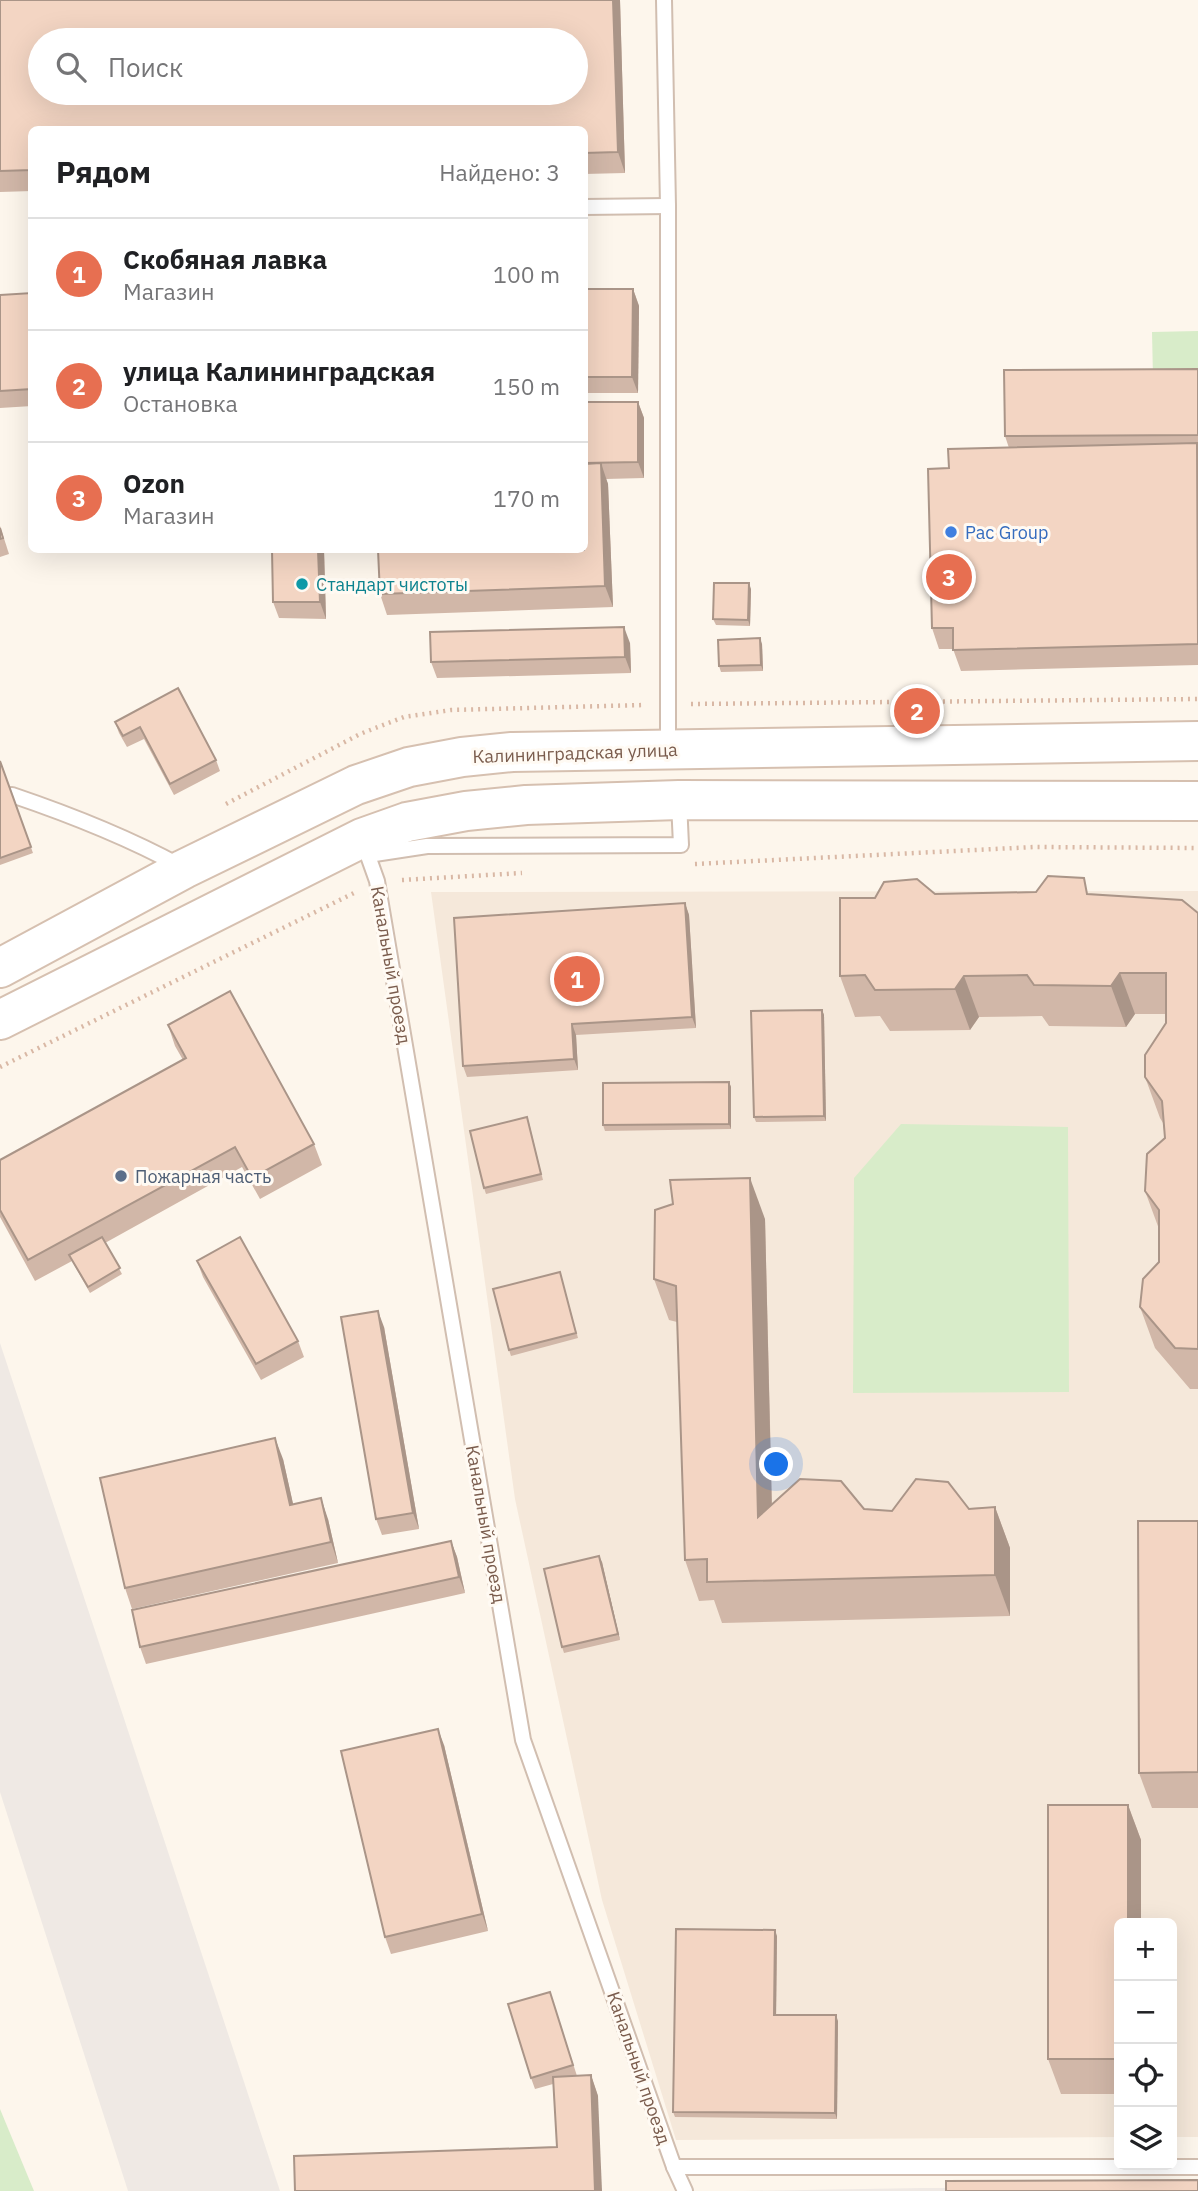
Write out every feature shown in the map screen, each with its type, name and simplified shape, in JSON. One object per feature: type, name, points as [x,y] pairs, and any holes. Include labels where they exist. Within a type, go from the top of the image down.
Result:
[{"type":"main road","name":"Калининградская улица","points":[[0,968],[184,869],[356,785],[409,767],[462,757],[512,752],[1198,741]]},
{"type":"main road","points":[[0,1020],[365,846],[407,822],[466,811],[526,805],[679,800],[1198,801]]},
{"type":"lane","points":[[664,0],[668,206],[668,749]]},
{"type":"lane","points":[[588,208],[668,206]]},
{"type":"lane","points":[[12,795],[89,821],[144,846],[184,869]]},
{"type":"lane","name":"Канальный проезд","points":[[365,846],[377,881],[523,1740],[674,2167],[685,2191]]},
{"type":"lane","points":[[674,2167],[1198,2167]]},
{"type":"path","points":[[692,864],[1035,847],[1198,848]]},
{"type":"path","points":[[0,1067],[377,881],[528,873]]},
{"type":"shaded area","points":[[1198,891],[1198,2137],[1177,2137],[1177,1918],[1114,1918],[1114,2137],[676,2140],[602,1900],[515,1499],[431,892]]},
{"type":"shaded area","points":[[0,1343],[280,2191],[128,2191],[0,1792]]},
{"type":"shaded area","points":[[1198,2187],[1198,2191],[741,2191],[922,2188]]},
{"type":"green space","points":[[1198,331],[1198,377],[1153,378],[1152,332]]},
{"type":"green space","points":[[901,1124],[1068,1127],[1069,1392],[853,1393],[854,1178]]},
{"type":"green space","points":[[0,2109],[34,2191],[0,2191]]},
{"type":"building","points":[[0,0],[613,0],[618,152],[588,153],[588,126],[28,126],[28,170],[0,171]]},
{"type":"building","points":[[588,289],[633,289],[632,377],[588,377]]},
{"type":"building","points":[[28,293],[28,389],[0,391],[0,295]]},
{"type":"building","points":[[1198,369],[1198,435],[1005,436],[1004,370]]},
{"type":"building","points":[[588,402],[638,402],[638,462],[588,463]]},
{"type":"building","points":[[1197,443],[1198,644],[953,650],[953,628],[932,628],[928,469],[949,468],[948,449]]},
{"type":"building","points":[[601,463],[605,586],[380,594],[378,553],[588,553],[588,464]]},
{"type":"building","name":"Стандарт чистоты","points":[[272,553],[318,553],[320,602],[273,602]]},
{"type":"building","points":[[714,583],[749,583],[748,620],[713,619]]},
{"type":"building","points":[[624,627],[625,657],[431,662],[430,632]]},
{"type":"building","points":[[760,638],[761,665],[719,666],[718,640]]},
{"type":"building","points":[[178,688],[216,760],[170,784],[140,727],[123,736],[115,722]]},
{"type":"building","points":[[0,761],[31,847],[0,858]]},
{"type":"building","points":[[1048,876],[1084,878],[1087,894],[1182,900],[1198,913],[1198,1349],[1175,1348],[1140,1307],[1143,1279],[1159,1262],[1159,1210],[1145,1191],[1147,1154],[1165,1138],[1162,1101],[1145,1077],[1145,1055],[1166,1023],[1166,973],[1120,973],[1111,986],[1034,985],[1027,975],[964,976],[955,989],[875,990],[865,975],[840,976],[840,898],[875,898],[884,882],[917,879],[935,894],[1036,892]]},
{"type":"building","points":[[685,903],[692,1017],[572,1024],[574,1059],[463,1066],[454,918]]},
{"type":"building","points":[[230,991],[314,1144],[252,1178],[235,1147],[28,1260],[0,1210],[0,1160],[186,1058],[168,1025]]},
{"type":"building","points":[[822,1010],[824,1116],[754,1117],[751,1011]]},
{"type":"building","points":[[729,1082],[729,1124],[603,1125],[603,1083]]},
{"type":"building","points":[[527,1117],[541,1174],[484,1188],[470,1131]]},
{"type":"building","points":[[750,1178],[758,1517],[800,1479],[841,1481],[864,1509],[892,1511],[916,1479],[948,1482],[969,1509],[995,1507],[995,1575],[707,1582],[707,1559],[685,1560],[676,1286],[654,1279],[655,1210],[673,1204],[670,1180]]},
{"type":"building","points":[[102,1237],[120,1268],[88,1287],[69,1255]]},
{"type":"building","points":[[240,1237],[298,1341],[256,1364],[197,1261]]},
{"type":"building","points":[[560,1272],[576,1333],[509,1350],[493,1289]]},
{"type":"building","points":[[378,1311],[413,1513],[376,1519],[341,1317]]},
{"type":"building","points":[[275,1438],[290,1505],[321,1498],[331,1542],[125,1588],[100,1478]]},
{"type":"building","points":[[1138,1521],[1198,1521],[1198,1772],[1139,1773]]},
{"type":"building","points":[[451,1541],[459,1577],[140,1647],[132,1610]]},
{"type":"building","points":[[599,1556],[618,1634],[562,1647],[544,1569]]},
{"type":"building","points":[[438,1729],[482,1914],[385,1937],[341,1751]]},
{"type":"building","points":[[1048,1805],[1128,1805],[1128,1918],[1114,1918],[1114,2059],[1048,2059]]},
{"type":"building","points":[[676,1929],[775,1930],[774,2015],[836,2015],[835,2113],[673,2112]]},
{"type":"building","points":[[550,1992],[573,2065],[531,2078],[508,2004]]},
{"type":"building","points":[[591,2075],[595,2191],[295,2191],[294,2156],[557,2147],[553,2077]]},
{"type":"building","points":[[1198,2180],[1198,2191],[946,2191],[946,2181]]},
{"type":"place","name":"Pac Group","points":[[951,532]]},
{"type":"place","name":"Ozon","points":[[949,577]]},
{"type":"place","name":"Стандарт чистоты","points":[[302,584]]},
{"type":"place","name":"улица Калининградская","points":[[917,711]]},
{"type":"place","name":"Скобяная лавка","points":[[577,979]]},
{"type":"place","name":"Пожарная часть","points":[[121,1176]]}]
